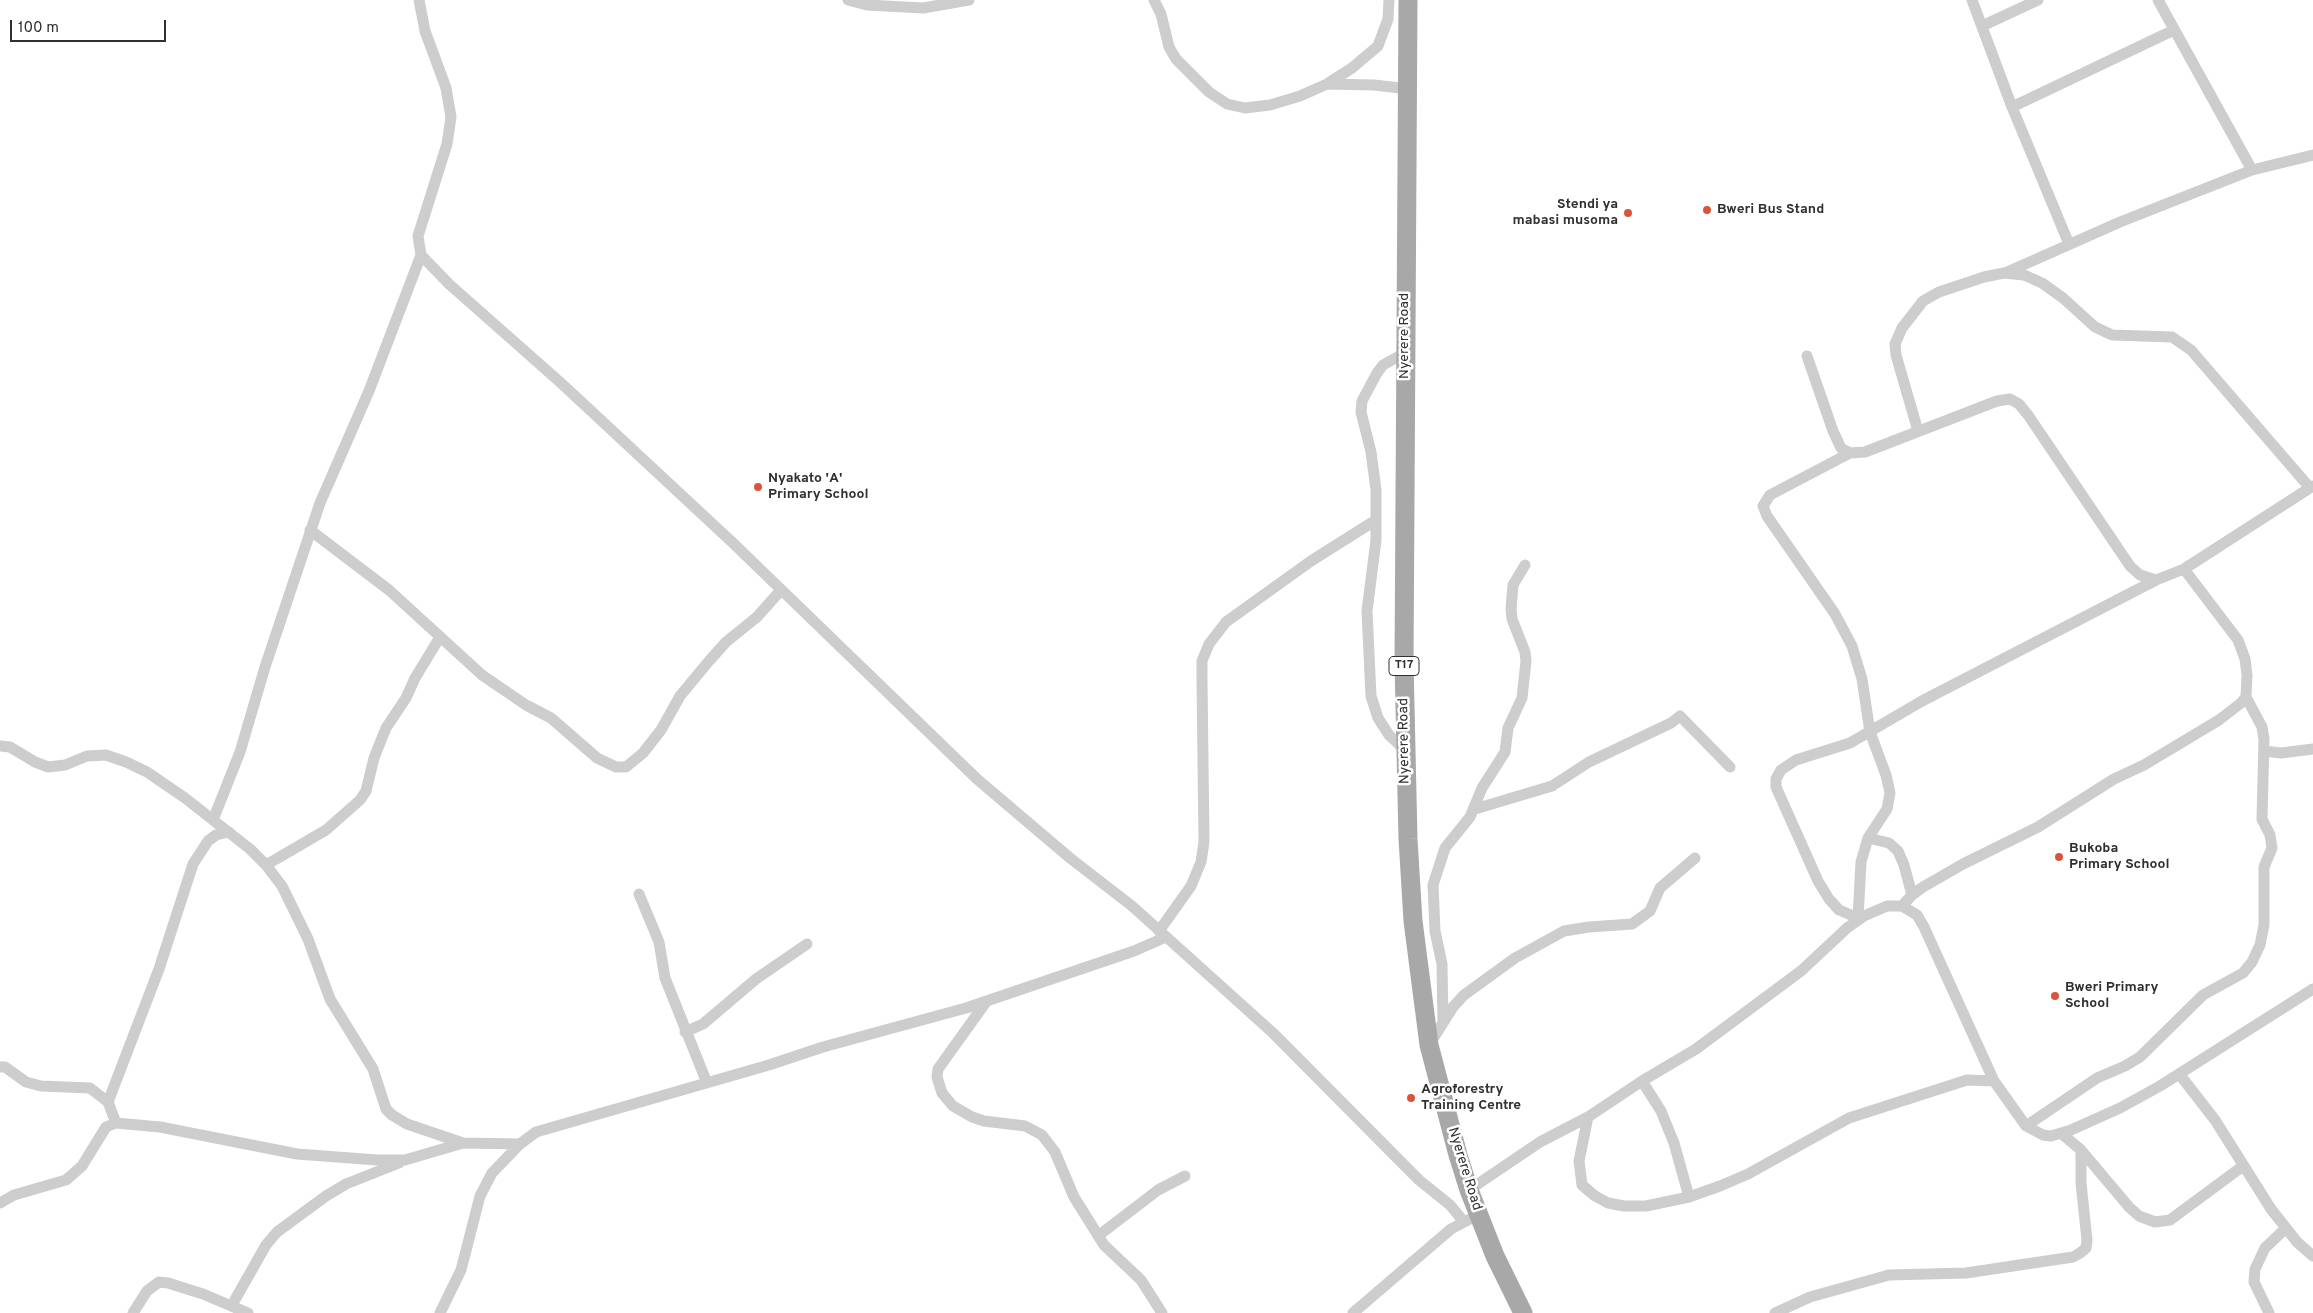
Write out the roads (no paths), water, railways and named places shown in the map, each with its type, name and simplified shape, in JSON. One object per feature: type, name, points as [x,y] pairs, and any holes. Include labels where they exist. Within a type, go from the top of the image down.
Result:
[{"type":"main road","name":"Nyerere Road","points":[[1408,0],[1409,90],[1405,353],[1405,750],[1413,921],[1429,1045],[1469,1190],[1471,1218],[1495,1256],[1523,1313]]},
{"type":"street","points":[[213,820],[237,759],[310,530],[369,390],[421,255],[418,236],[447,144],[451,117],[446,88],[425,31],[419,0]]},
{"type":"street","points":[[848,0],[867,6],[968,0]]},
{"type":"street","points":[[1154,0],[1161,14],[1169,47],[1176,60],[1209,92],[1227,104],[1245,108],[1270,105],[1300,96],[1327,84],[1352,68],[1378,46],[1388,19],[1389,0]]},
{"type":"street","points":[[1972,0],[2012,107],[2070,244]]},
{"type":"street","points":[[1982,26],[2038,0]]},
{"type":"street","points":[[2158,0],[2252,170]]},
{"type":"street","points":[[2012,107],[2174,30]]},
{"type":"street","points":[[1327,84],[1374,85],[1409,90]]},
{"type":"street","points":[[1918,430],[1896,355],[1895,344],[1902,328],[1923,301],[1939,292],[1984,277],[2004,273],[2120,222],[2252,170],[2313,155]]},
{"type":"street","points":[[421,255],[449,284],[562,383],[782,590],[977,779],[1070,858],[1132,906],[1273,1033],[1419,1180],[1450,1205],[1471,1218],[1451,1229],[1353,1313]]},
{"type":"street","points":[[1858,918],[1839,910],[1829,899],[1787,816],[1776,787],[1776,779],[1781,770],[1796,760],[1839,748],[1922,701],[2156,580],[2184,569],[2311,487],[2191,350],[2172,337],[2112,336],[2095,327],[2063,298],[2042,283],[2024,275],[2004,273]]},
{"type":"street","points":[[1405,353],[1383,366],[1362,400],[1361,412],[1371,452],[1376,490],[1376,520],[1367,611],[1371,696],[1378,718],[1389,735],[1405,750]]},
{"type":"street","points":[[1807,356],[1833,431],[1841,448],[1850,453]]},
{"type":"street","points":[[1469,1190],[1540,1142],[1588,1118],[1642,1081],[1696,1049],[1802,971],[1858,918],[1860,862],[1868,838],[1887,809],[1890,793],[1886,775],[1870,732],[1862,679],[1852,646],[1835,614],[1767,516],[1763,506],[1770,495],[1850,453],[1865,452],[1997,401],[2010,399],[2019,404],[2028,415],[2130,566],[2140,575],[2156,580]]},
{"type":"street","points":[[440,1313],[461,1270],[480,1196],[492,1173],[520,1144],[536,1132],[707,1083],[823,1047],[986,1002],[1134,951],[1163,934],[1190,886],[1200,862],[1204,842],[1202,799],[1202,662],[1209,644],[1226,622],[1311,561],[1376,520]]},
{"type":"street","points":[[310,530],[389,590],[482,675],[526,705],[551,718],[597,758],[616,767],[626,767],[634,761],[655,738],[680,696],[713,656],[757,617],[782,590]]},
{"type":"street","points":[[1443,1022],[1442,964],[1435,931],[1433,885],[1445,848],[1475,809],[1482,788],[1505,752],[1508,728],[1522,698],[1525,652],[1510,609],[1513,585],[1525,565]]},
{"type":"street","points":[[2026,1126],[2098,1078],[2126,1066],[2140,1057],[2203,995],[2243,973],[2252,962],[2260,945],[2264,925],[2264,867],[2272,848],[2270,835],[2262,819],[2264,751],[2262,727],[2246,697],[2247,675],[2245,659],[2238,640],[2184,569]]},
{"type":"street","points":[[266,865],[326,830],[360,800],[366,791],[374,758],[386,728],[406,698],[419,671],[440,637]]},
{"type":"street","points":[[1902,906],[1912,895],[1963,864],[2038,827],[2114,779],[2144,765],[2232,712],[2246,697]]},
{"type":"street","points":[[1475,809],[1552,786],[1589,762],[1680,716],[1730,767]]},
{"type":"street","points":[[0,746],[10,747],[48,767],[65,765],[87,756],[106,755],[126,762],[147,772],[229,832],[266,865],[282,886],[308,939],[330,999],[373,1069],[386,1109],[407,1124],[464,1143]]},
{"type":"street","points":[[2264,751],[2281,752],[2313,749]]},
{"type":"street","points":[[108,1102],[159,968],[193,864],[208,841],[216,835],[229,832]]},
{"type":"street","points":[[1868,838],[1888,843],[1898,851],[1912,895]]},
{"type":"street","points":[[1429,1045],[1453,1007],[1464,995],[1515,958],[1550,937],[1564,932],[1588,927],[1625,926],[1641,918],[1650,911],[1660,888],[1695,858]]},
{"type":"street","points":[[639,894],[659,942],[665,978],[707,1083]]},
{"type":"street","points":[[1847,928],[1864,916],[1887,906],[1902,906],[1917,915],[1994,1081],[2026,1126],[2042,1135],[2051,1136],[2061,1133],[2120,1108],[2180,1075],[2313,989]]},
{"type":"street","points":[[686,1032],[703,1024],[756,979],[807,944]]},
{"type":"street","points":[[986,1002],[938,1069],[937,1078],[942,1093],[953,1106],[972,1117],[984,1121],[1025,1126],[1042,1135],[1055,1152],[1074,1198],[1098,1236],[1118,1260],[1140,1280],[1162,1313]]},
{"type":"street","points":[[0,1067],[5,1067],[26,1082],[40,1086],[90,1088],[108,1102],[116,1122]]},
{"type":"street","points":[[2180,1075],[2214,1120],[2286,1228],[2297,1242],[2313,1256]]},
{"type":"street","points":[[1588,1118],[1579,1161],[1582,1185],[1595,1196],[1608,1203],[1624,1206],[1646,1206],[1689,1197],[1748,1174],[1849,1118],[1968,1080],[1994,1081]]},
{"type":"street","points":[[1642,1081],[1661,1111],[1674,1143],[1689,1197]]},
{"type":"street","points":[[0,1203],[14,1195],[66,1180],[82,1166],[106,1127],[116,1122],[160,1127],[297,1154],[377,1160],[405,1160]]},
{"type":"street","points":[[2061,1133],[2081,1150],[2129,1207],[2139,1216],[2155,1222],[2170,1220],[2244,1166]]},
{"type":"street","points":[[232,1305],[266,1244],[277,1232],[326,1196],[346,1184],[405,1160],[464,1143],[520,1144]]},
{"type":"street","points":[[1774,1313],[1810,1297],[1889,1275],[1966,1273],[2073,1257],[2080,1254],[2086,1248],[2087,1240],[2081,1183],[2081,1150]]},
{"type":"street","points":[[1098,1236],[1158,1190],[1185,1176]]},
{"type":"street","points":[[2269,1313],[2254,1282],[2255,1269],[2265,1248],[2286,1228]]},
{"type":"street","points":[[133,1313],[147,1291],[159,1282],[203,1294],[248,1313]]},
{"type":"place","name":"Bweri Bus Stand","points":[[1707,210]]},
{"type":"place","name":"Stendi ya mabasi musoma","points":[[1628,213]]},
{"type":"place","name":"Nyakato 'A' Primary School","points":[[758,487]]},
{"type":"place","name":"Bukoba Primary School","points":[[2059,857]]},
{"type":"place","name":"Bweri Primary School","points":[[2055,996]]},
{"type":"place","name":"Agroforestry Training Centre","points":[[1411,1098]]}]
